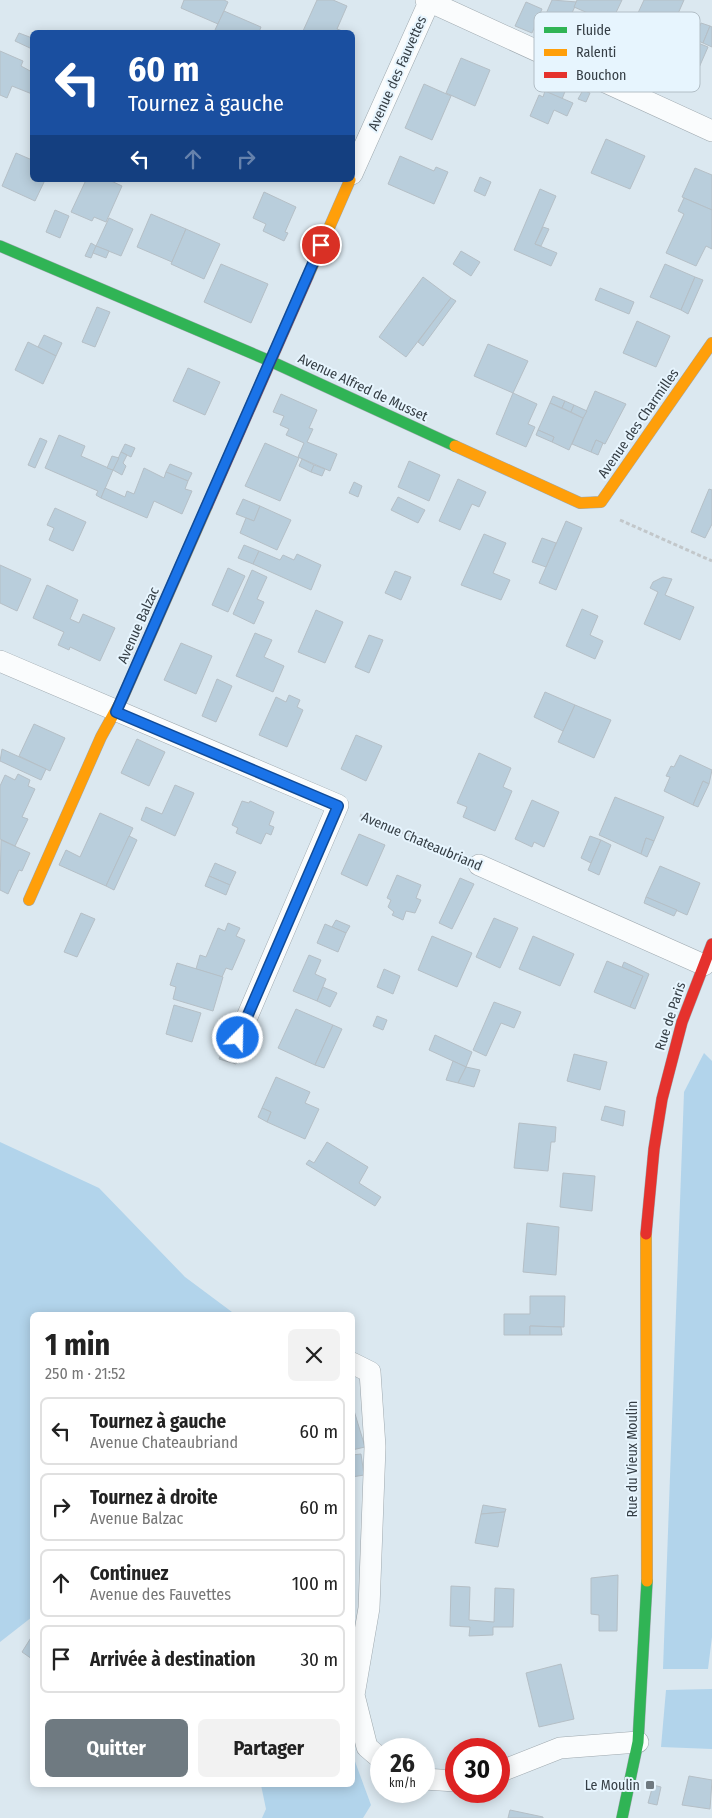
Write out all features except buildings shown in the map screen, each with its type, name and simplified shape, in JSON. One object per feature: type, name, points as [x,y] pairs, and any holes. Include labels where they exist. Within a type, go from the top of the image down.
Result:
[{"type":"street","points":[[428,0],[534,49]]},
{"type":"street","name":"Avenue des Fauvettes","points":[[355,167],[428,0]]},
{"type":"street","points":[[627,92],[712,131]]},
{"type":"street","points":[[270,361],[349,182]]},
{"type":"street","name":"Avenue Alfred de Musset","points":[[0,246],[270,361],[580,503]]},
{"type":"street","name":"Avenue des Charmilles","points":[[580,503],[601,502],[712,343]]},
{"type":"street","name":"Avenue Balzac","points":[[29,900],[101,737],[116,712],[270,361]]},
{"type":"street","points":[[0,661],[338,806],[238,1038]]},
{"type":"street","name":"Avenue Chateaubriand","points":[[479,865],[704,965]]},
{"type":"street","name":"Rue de Paris","points":[[662,1099],[682,1022],[712,944]]},
{"type":"street","name":"Rue du Vieux Moulin","points":[[622,1818],[638,1742],[648,1571],[646,1228],[662,1099]]},
{"type":"street","points":[[355,1364],[370,1372],[375,1447],[369,1608],[355,1689]]},
{"type":"street","points":[[355,1699],[367,1747],[370,1750]]},
{"type":"street","points":[[510,1768],[560,1748],[638,1742]]},
{"type":"path","points":[[615,519],[712,561]]},
{"type":"path","name":"Avenue Chateaubriand","points":[[338,806],[479,865]]},
{"type":"shaded area","points":[[704,1053],[712,1061],[712,1637],[708,1669],[663,1669],[684,1092]]},
{"type":"shaded area","points":[[0,1142],[99,1188],[185,1277],[232,1312],[30,1312],[30,1619],[0,1642]]},
{"type":"shaded area","points":[[712,1689],[712,1749],[661,1747],[666,1690]]},
{"type":"shaded area","points":[[355,1761],[371,1805],[363,1818],[262,1818],[266,1809],[261,1787],[355,1787]]},
{"type":"traffic: fast","points":[[0,246],[270,361],[455,446]]},
{"type":"traffic: fast","points":[[622,1818],[638,1742],[647,1581]]},
{"type":"traffic: slow","points":[[308,276],[349,182]]},
{"type":"traffic: slow","points":[[455,446],[580,503],[601,502],[712,343]]},
{"type":"traffic: slow","points":[[29,900],[101,737],[123,697],[207,506]]},
{"type":"traffic: slow","points":[[646,1234],[647,1581]]},
{"type":"traffic: jam","points":[[207,506],[308,276]]},
{"type":"traffic: jam","points":[[646,1234],[654,1149],[662,1099],[682,1022],[712,944]]},
{"type":"place","name":"Le Moulin","points":[[650,1785]]},
{"type":"route","points":[[238,1038],[338,806],[137,719],[116,712],[321,245]]}]
